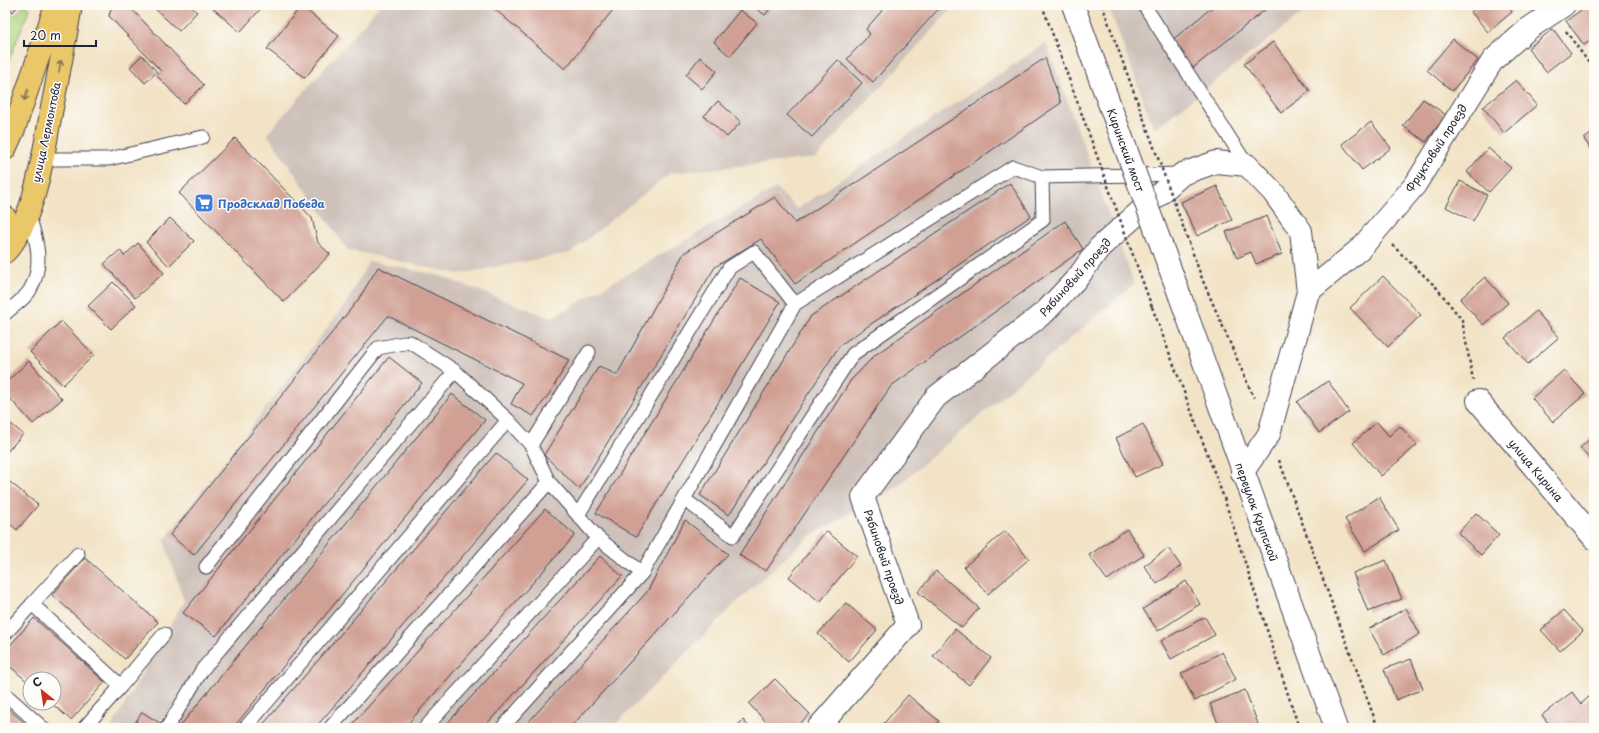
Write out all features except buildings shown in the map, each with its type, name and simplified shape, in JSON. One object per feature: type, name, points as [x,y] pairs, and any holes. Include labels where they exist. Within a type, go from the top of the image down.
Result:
[{"type":"main road","points":[[5,149],[14,129],[56,5]]},
{"type":"main road","name":"улица Лермонтова","points":[[5,252],[14,243],[28,214],[41,159],[71,5]]},
{"type":"main road","points":[[5,217],[10,229],[5,241]]},
{"type":"street","name":"Киринский мост","points":[[1073,5],[1180,296]]},
{"type":"street","name":"Фруктовый проезд","points":[[1308,292],[1361,248],[1415,184],[1493,60],[1528,29],[1558,9]]},
{"type":"street","name":"Рябиновый проезд","points":[[818,728],[908,625],[863,497],[936,397],[1046,311],[1079,276],[1099,248],[1182,174],[1216,162],[1247,165]]},
{"type":"street","points":[[1242,472],[1269,434],[1308,292],[1301,231],[1274,192],[1247,165]]},
{"type":"street","name":"переулок Крупской","points":[[1180,296],[1242,472],[1336,728]]},
{"type":"street","name":"улица Кирина","points":[[1478,401],[1594,538]]},
{"type":"lane","points":[[1148,7],[1247,165]]},
{"type":"lane","points":[[41,159],[109,159],[203,137]]},
{"type":"lane","points":[[502,728],[642,573],[795,304],[1013,166],[1042,177],[1182,174]]},
{"type":"lane","points":[[684,499],[733,536],[853,354],[1043,220],[1042,177]]},
{"type":"lane","points":[[5,314],[30,290],[39,263],[36,235],[28,214]]},
{"type":"lane","points":[[578,516],[730,268],[754,252],[795,304]]},
{"type":"lane","points":[[206,567],[378,348],[410,342],[455,371],[508,420],[531,445],[549,482],[578,516],[598,538],[642,573]]},
{"type":"lane","points":[[531,445],[589,352]]},
{"type":"lane","points":[[167,728],[202,670],[455,371]]},
{"type":"lane","points":[[245,728],[508,420]]},
{"type":"lane","points":[[330,728],[549,482]]},
{"type":"lane","points":[[425,728],[598,538]]},
{"type":"lane","points":[[5,634],[78,554]]},
{"type":"lane","points":[[32,604],[121,686]]},
{"type":"lane","points":[[84,728],[164,634]]},
{"type":"lane","points":[[5,694],[43,728]]},
{"type":"path","points":[[1042,5],[1224,498],[1299,728]]},
{"type":"path","points":[[1102,5],[1203,281],[1269,434],[1378,728]]},
{"type":"path","points":[[1558,9],[1594,70]]},
{"type":"path","points":[[1376,230],[1436,287],[1462,320],[1478,401]]},
{"type":"shaded area","points":[[380,5],[955,5],[816,158],[670,173],[570,253],[459,274],[348,250],[267,134]]},
{"type":"shaded area","points":[[1108,5],[1313,5],[1154,129]]},
{"type":"shaded area","points":[[1046,43],[1134,284],[894,489],[807,538],[741,598],[612,728],[111,728],[184,601],[164,540],[347,302],[369,261],[438,275],[551,318],[776,188],[797,209]]},
{"type":"green space","points":[[25,5],[30,8],[5,70],[5,11],[14,16]]},
{"type":"place","name":"Продсклад Победа","points":[[204,203]]}]
